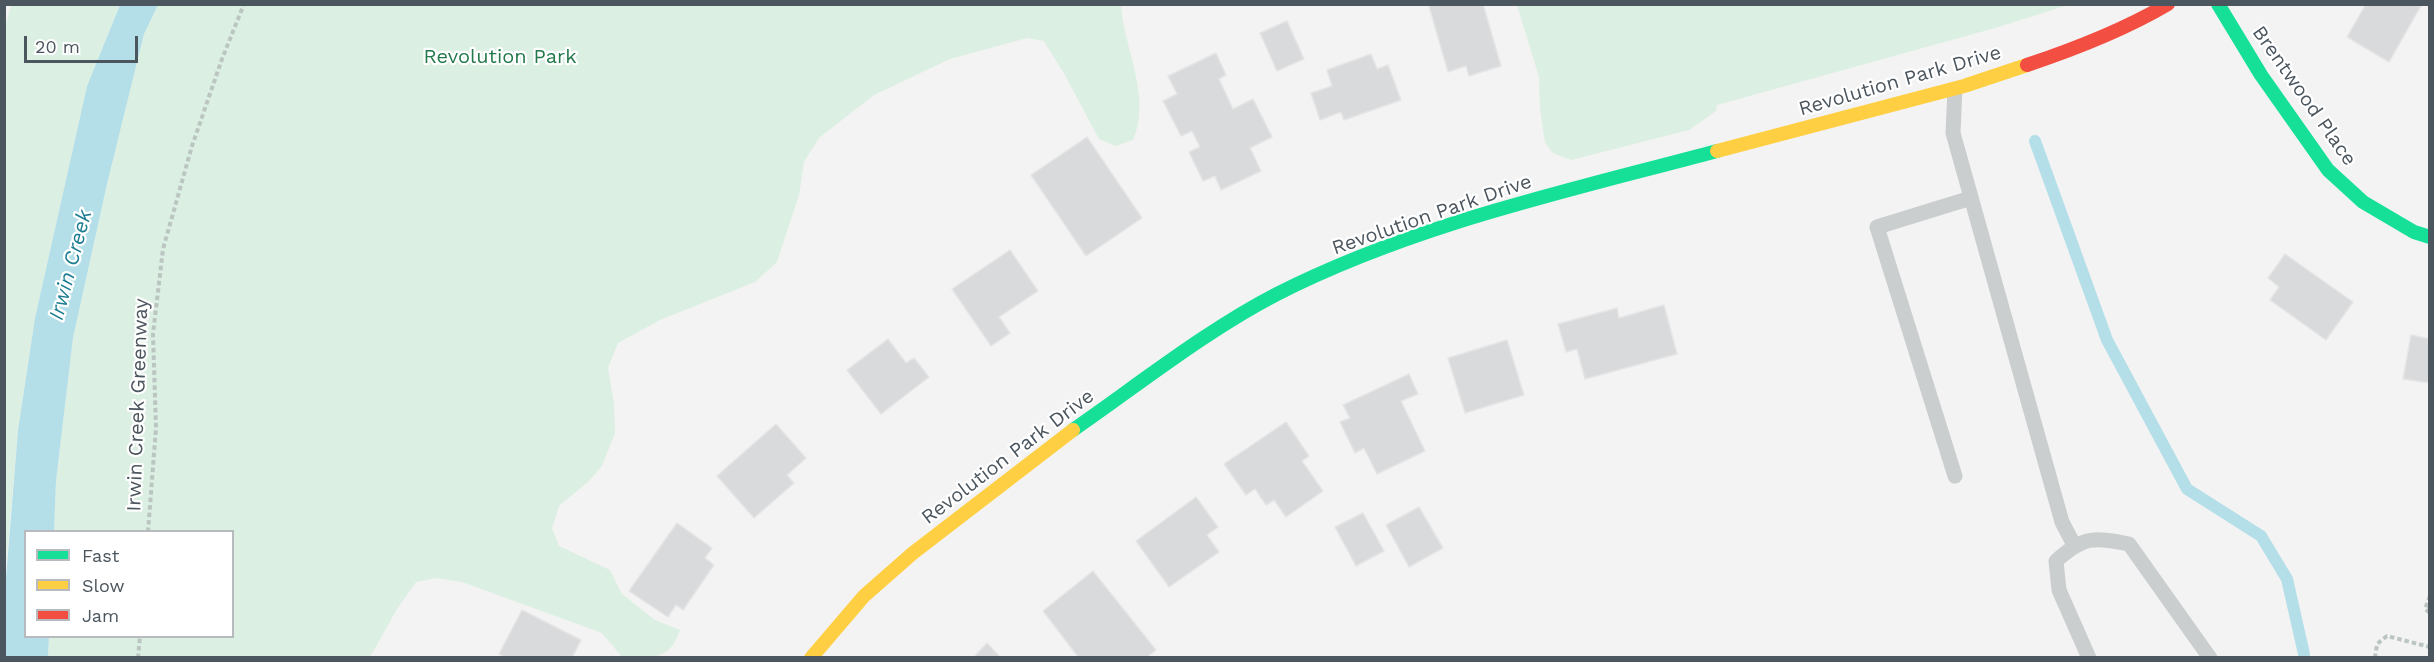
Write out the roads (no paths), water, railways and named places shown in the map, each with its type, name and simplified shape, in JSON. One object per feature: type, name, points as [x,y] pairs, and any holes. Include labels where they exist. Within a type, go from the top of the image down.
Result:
[{"type":"street","name":"Revolution Park Drive","points":[[811,657],[864,596],[920,547],[1052,446],[1194,345],[1276,295],[1363,255],[1499,209],[1955,89],[2069,51],[2148,16],[2168,4]]},
{"type":"street","name":"Brentwood Place","points":[[2218,4],[2262,75],[2328,170],[2363,202],[2414,232],[2430,237]]},
{"type":"lane","points":[[1955,89],[1953,133],[2062,522],[2074,545]]},
{"type":"lane","points":[[1955,476],[1877,227],[1971,198]]},
{"type":"lane","points":[[2089,657],[2059,590],[2056,561],[2074,545],[2097,538],[2129,544],[2210,657]]},
{"type":"water","name":"Irwin Creek","points":[[120,5],[158,5],[144,34],[107,184],[73,338],[56,481],[54,530],[24,530],[24,638],[49,638],[48,657],[5,657],[5,590],[18,430],[35,318],[87,86]]},
{"type":"waterway","points":[[2035,141],[2107,340],[2187,489],[2261,536],[2287,579],[2304,654]]},
{"type":"park label","name":"Revolution Park","points":[[500,57]]}]
